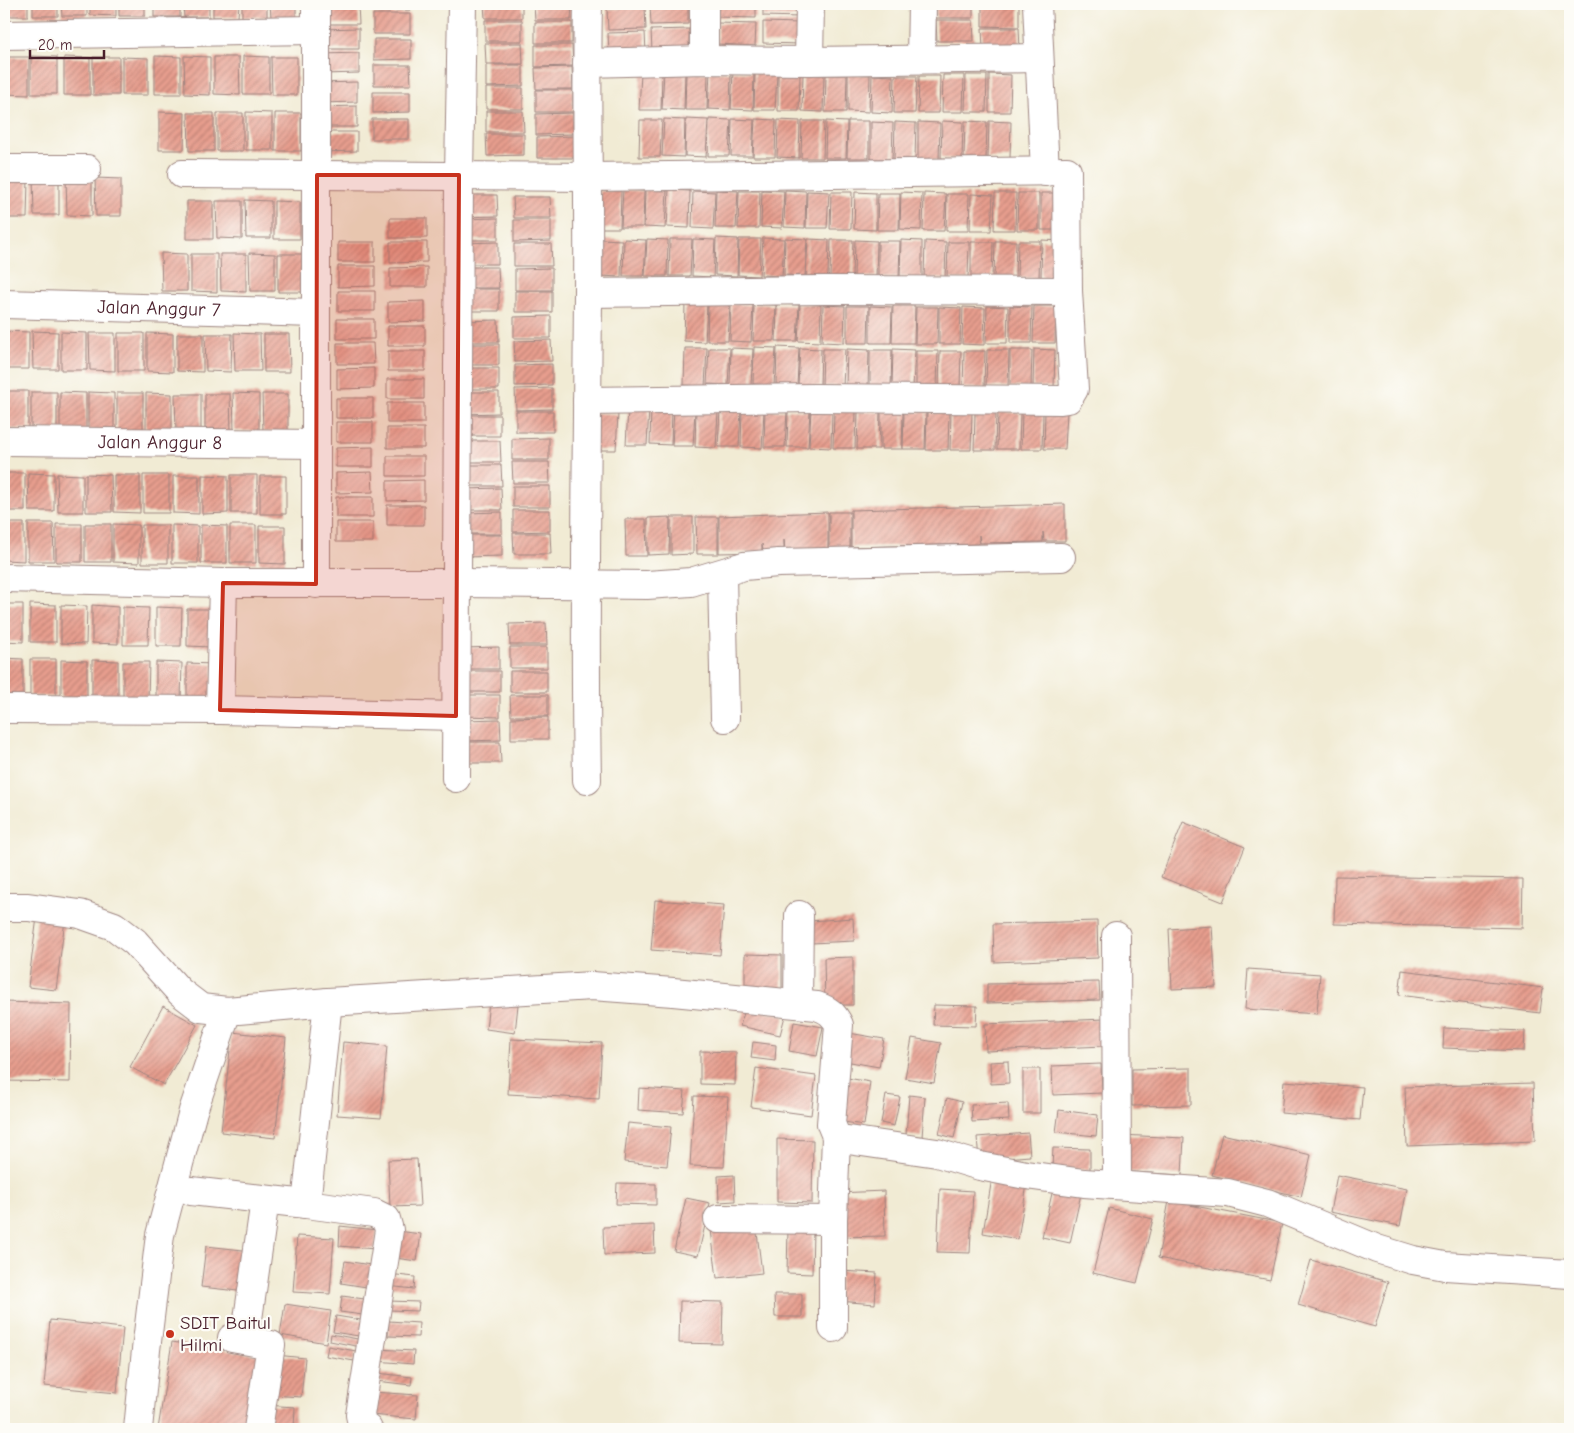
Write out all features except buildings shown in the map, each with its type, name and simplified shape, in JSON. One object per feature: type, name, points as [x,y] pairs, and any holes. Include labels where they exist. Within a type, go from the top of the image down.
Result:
[{"type":"street","points":[[316,4],[316,584]]},
{"type":"street","points":[[456,778],[458,175],[462,4]]},
{"type":"street","points":[[586,780],[585,584],[589,177],[588,4]]},
{"type":"street","points":[[704,4],[704,60]]},
{"type":"street","points":[[809,61],[810,4]]},
{"type":"street","points":[[921,58],[922,4]]},
{"type":"street","points":[[1037,4],[1045,172]]},
{"type":"street","points":[[4,35],[316,30]]},
{"type":"street","points":[[587,63],[704,60],[809,61],[921,58],[1039,58]]},
{"type":"street","points":[[4,169],[87,169]]},
{"type":"street","points":[[182,174],[589,177],[1067,171],[1068,291],[1074,389],[1068,399],[815,398],[587,401]]},
{"type":"street","points":[[588,293],[825,290],[1068,291]]},
{"type":"street","name":"Jalan Anggur 7","points":[[4,304],[315,313]]},
{"type":"street","name":"Jalan Anggur 8","points":[[4,441],[316,444]]},
{"type":"street","points":[[4,578],[316,584],[673,584],[691,582],[744,566],[778,563],[1061,557]]},
{"type":"street","points":[[722,574],[725,718]]},
{"type":"street","points":[[220,710],[223,583]]},
{"type":"street","points":[[4,709],[220,710],[456,716]]},
{"type":"street","points":[[4,907],[28,907],[80,914],[114,926],[135,942],[180,992],[201,1008],[227,1011],[328,1002],[592,986],[798,1004],[817,1006],[827,1010],[835,1016],[839,1025],[831,1124],[836,1136],[833,1220],[833,1328]]},
{"type":"street","points":[[798,1004],[799,915]]},
{"type":"street","points":[[1116,936],[1117,1184]]},
{"type":"street","points":[[306,1204],[328,1002]]},
{"type":"street","points":[[138,1429],[160,1235],[193,1111],[227,1011]]},
{"type":"street","points":[[836,1136],[841,1139],[936,1153],[980,1166],[1026,1175],[1084,1182],[1228,1193],[1267,1203],[1377,1249],[1413,1260],[1445,1266],[1570,1274]]},
{"type":"street","points":[[191,1191],[374,1213],[386,1219],[389,1230],[360,1415],[363,1428],[368,1429]]},
{"type":"street","points":[[258,1429],[272,1345],[238,1339],[265,1200]]},
{"type":"street","points":[[718,1219],[833,1220]]},
{"type":"highlighted area","points":[[317,175],[459,175],[456,716],[220,710],[223,583],[316,584]]},
{"type":"place","name":"SDIT Baitul Hilmi","points":[[170,1334]]}]
